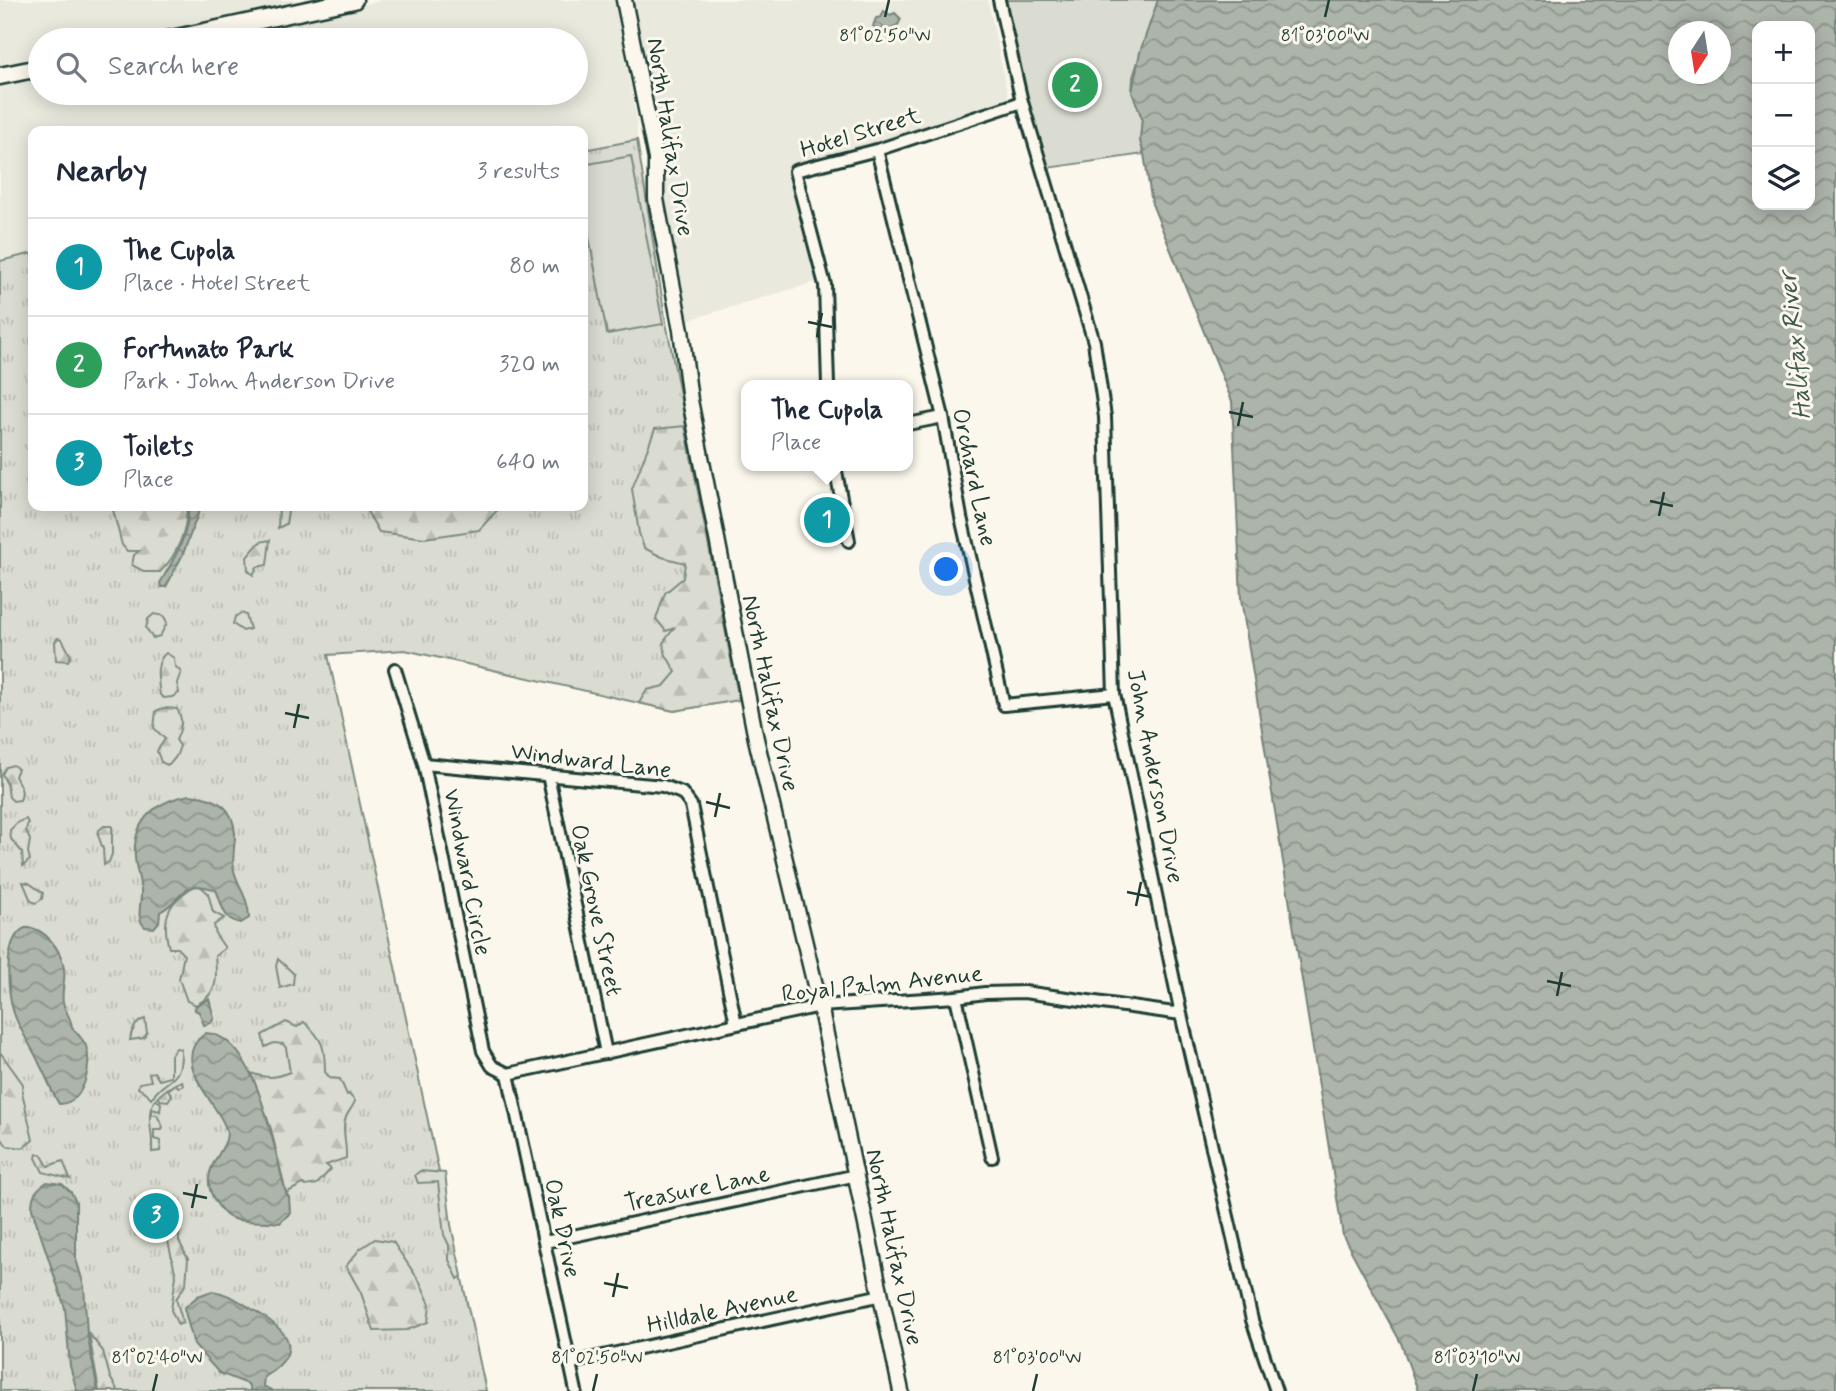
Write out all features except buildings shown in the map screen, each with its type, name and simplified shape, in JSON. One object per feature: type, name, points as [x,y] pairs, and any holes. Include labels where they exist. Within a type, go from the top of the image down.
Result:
[{"type":"main road","points":[[219,28],[331,2],[354,0]]},
{"type":"main road","points":[[0,76],[28,70]]},
{"type":"street","name":"North Halifax Drive","points":[[624,0],[656,159],[656,199],[726,589],[756,739],[857,1175],[901,1391]]},
{"type":"street","name":"John Anderson Drive","points":[[999,0],[1022,102],[1094,342],[1105,417],[1114,694],[1181,1014],[1252,1320],[1276,1391]]},
{"type":"street","name":"Hotel Street","points":[[828,380],[825,285],[795,172],[877,150],[1022,102]]},
{"type":"street","name":"Orchard Lane","points":[[877,150],[943,417],[961,517],[1004,705],[1114,694]]},
{"type":"street","points":[[913,423],[943,417]]},
{"type":"street","points":[[836,471],[849,541]]},
{"type":"street","name":"Windward Circle","points":[[395,669],[424,764],[483,1051],[492,1066],[508,1073]]},
{"type":"street","name":"Windward Lane","points":[[424,764],[663,786],[682,793],[691,805],[736,1024]]},
{"type":"street","name":"Oak Grove Street","points":[[548,775],[606,1053]]},
{"type":"street","name":"Royal Palm Avenue","points":[[508,1073],[820,1006],[1024,992],[1181,1014]]},
{"type":"street","points":[[956,997],[992,1157]]},
{"type":"street","name":"Oak Drive","points":[[508,1073],[576,1391]]},
{"type":"street","name":"Treasure Lane","points":[[545,1242],[857,1175]]},
{"type":"street","name":"Hilldale Avenue","points":[[571,1363],[882,1296]]},
{"type":"shaded area","points":[[0,0],[325,0],[194,28],[28,28],[28,62],[0,69]]},
{"type":"shaded area","points":[[383,0],[615,0],[637,121],[637,140],[588,149],[588,126],[28,126],[28,254],[0,261],[0,82],[28,77],[28,105],[588,105],[588,28],[252,28]]},
{"type":"shaded area","points":[[630,0],[988,0],[1009,100],[881,143],[790,167],[819,281],[685,321]]},
{"type":"green space","points":[[999,0],[1158,0],[1133,77],[1132,92],[1142,118],[1140,141],[1144,154],[1041,169]]},
{"type":"green space","points":[[637,140],[665,317],[739,700],[674,711],[405,650],[328,655],[486,1391],[0,1391],[0,261],[28,254],[28,511],[588,511],[588,149]]},
{"type":"green space","points":[[631,156],[663,324],[607,334],[588,232],[588,164]]},
{"type":"green space","points":[[685,426],[739,700],[674,711],[639,703],[647,690],[664,686],[676,672],[666,655],[663,643],[674,628],[666,631],[656,619],[665,593],[683,578],[685,563],[662,557],[644,548],[632,489],[655,429]]},
{"type":"green space","points":[[113,511],[186,511],[180,542],[160,572],[145,572],[132,565],[134,555],[139,551],[127,551],[122,545]]},
{"type":"green space","points":[[279,511],[288,511],[286,524],[278,528]]},
{"type":"green space","points":[[367,511],[496,511],[479,530],[425,538],[379,532]]},
{"type":"green space","points":[[270,540],[267,565],[257,567],[253,575],[248,570],[247,557],[260,542]]},
{"type":"green space","points":[[241,613],[246,615],[250,629],[243,631],[233,624],[235,617]]},
{"type":"green space","points":[[154,614],[164,616],[167,623],[160,636],[153,638],[146,628],[148,619]]},
{"type":"green space","points":[[58,638],[62,639],[71,656],[68,661],[56,660],[55,642]]},
{"type":"green space","points":[[166,653],[174,658],[175,666],[181,672],[177,683],[179,693],[164,698],[160,695],[158,672],[162,657]]},
{"type":"green space","points":[[163,708],[177,709],[181,721],[176,740],[180,746],[172,762],[167,765],[161,762],[157,751],[165,739],[154,728],[156,711]]},
{"type":"green space","points":[[13,765],[18,769],[15,776],[22,794],[20,800],[13,801],[9,797],[2,774],[6,767]]},
{"type":"green space","points":[[26,819],[30,860],[23,866],[22,852],[11,839],[10,830]]},
{"type":"green space","points":[[104,826],[112,826],[112,854],[109,862],[104,865],[103,849],[98,835]]},
{"type":"green space","points":[[23,882],[43,893],[42,899],[36,903],[31,901]]},
{"type":"green space","points":[[198,884],[208,893],[213,912],[224,918],[214,925],[216,935],[225,948],[215,956],[216,978],[213,990],[196,1005],[187,1001],[179,979],[184,955],[177,948],[169,948],[166,926],[174,903]]},
{"type":"green space","points":[[278,959],[294,974],[293,984],[280,988],[276,966]]},
{"type":"green space","points":[[145,1019],[147,1033],[144,1038],[130,1040],[134,1027]]},
{"type":"green space","points":[[286,1022],[297,1027],[304,1022],[315,1033],[323,1050],[325,1072],[330,1078],[340,1079],[347,1095],[355,1101],[345,1121],[346,1158],[326,1165],[331,1169],[317,1184],[303,1184],[286,1193],[271,1129],[251,1073],[271,1077],[290,1072],[283,1044],[274,1043],[265,1047],[262,1035]]},
{"type":"green space","points":[[176,1048],[181,1049],[179,1069],[151,1099],[138,1088],[139,1083],[151,1081],[149,1073],[154,1072],[159,1080],[171,1077],[171,1055]]},
{"type":"green space","points":[[0,1052],[23,1084],[22,1092],[33,1140],[23,1148],[7,1146],[0,1136]]},
{"type":"green space","points":[[182,1081],[183,1086],[178,1087],[176,1084],[168,1090],[172,1095],[168,1101],[160,1100],[159,1096],[156,1100],[161,1103],[160,1111],[152,1109],[152,1115],[157,1115],[163,1127],[162,1130],[154,1130],[154,1139],[161,1141],[160,1151],[152,1152],[150,1110],[158,1096],[174,1084]]},
{"type":"green space","points":[[37,1154],[41,1154],[48,1166],[63,1161],[70,1179],[43,1172],[36,1158]]},
{"type":"green space","points":[[420,1171],[445,1173],[451,1225],[462,1276],[458,1279],[449,1260],[438,1182],[418,1183],[415,1175]]},
{"type":"green space","points":[[171,1219],[179,1221],[179,1241],[188,1259],[186,1284],[176,1299],[183,1323],[178,1325],[171,1310],[176,1276],[165,1228]]},
{"type":"green space","points":[[375,1239],[393,1242],[420,1282],[430,1304],[428,1322],[407,1330],[374,1331],[361,1293],[346,1266],[360,1249]]},
{"type":"green space","points":[[89,1334],[103,1351],[110,1377],[118,1391],[99,1391]]},
{"type":"water","name":"Halifax River","points":[[1158,0],[1836,0],[1836,1391],[1418,1391],[1401,1343],[1343,1236],[1241,599],[1232,401],[1152,204],[1140,141],[1142,118],[1132,92],[1140,52]]},
{"type":"water","points":[[884,11],[890,15],[895,13],[901,19],[890,32],[878,30],[873,26],[876,18],[881,17]]},
{"type":"water","points":[[188,511],[199,511],[183,554],[166,587],[161,587],[160,583],[184,536]]},
{"type":"water","points":[[189,795],[216,801],[232,818],[235,838],[234,871],[246,900],[249,918],[241,923],[230,919],[216,890],[196,886],[185,891],[160,912],[159,922],[154,928],[145,927],[140,919],[141,891],[135,858],[137,833],[148,815],[156,808],[165,802]]},
{"type":"water","points":[[25,928],[32,928],[46,935],[60,955],[64,973],[64,1006],[72,1028],[82,1039],[88,1054],[87,1073],[80,1091],[75,1098],[59,1104],[12,1007],[8,968],[10,955],[18,934]]},
{"type":"water","points":[[209,999],[214,1018],[211,1023],[204,1025],[199,1012],[195,1010],[196,1005]]},
{"type":"water","points":[[206,1033],[224,1039],[239,1053],[261,1099],[289,1197],[290,1213],[280,1223],[229,1217],[213,1197],[209,1184],[210,1173],[227,1135],[225,1126],[192,1067],[191,1055],[195,1043]]},
{"type":"water","points":[[47,1182],[62,1184],[71,1192],[76,1202],[76,1259],[84,1286],[87,1333],[98,1391],[77,1391],[70,1366],[65,1308],[32,1209],[35,1193]]},
{"type":"water","points":[[212,1291],[238,1300],[274,1324],[287,1340],[289,1348],[285,1357],[278,1367],[264,1377],[263,1386],[273,1391],[251,1391],[248,1384],[219,1373],[194,1345],[184,1308],[198,1296]]},
{"type":"place","name":"Fortunato Park","points":[[1075,85]]},
{"type":"place","name":"The Cupola","points":[[827,520]]},
{"type":"place","name":"Toilets","points":[[156,1216]]}]
